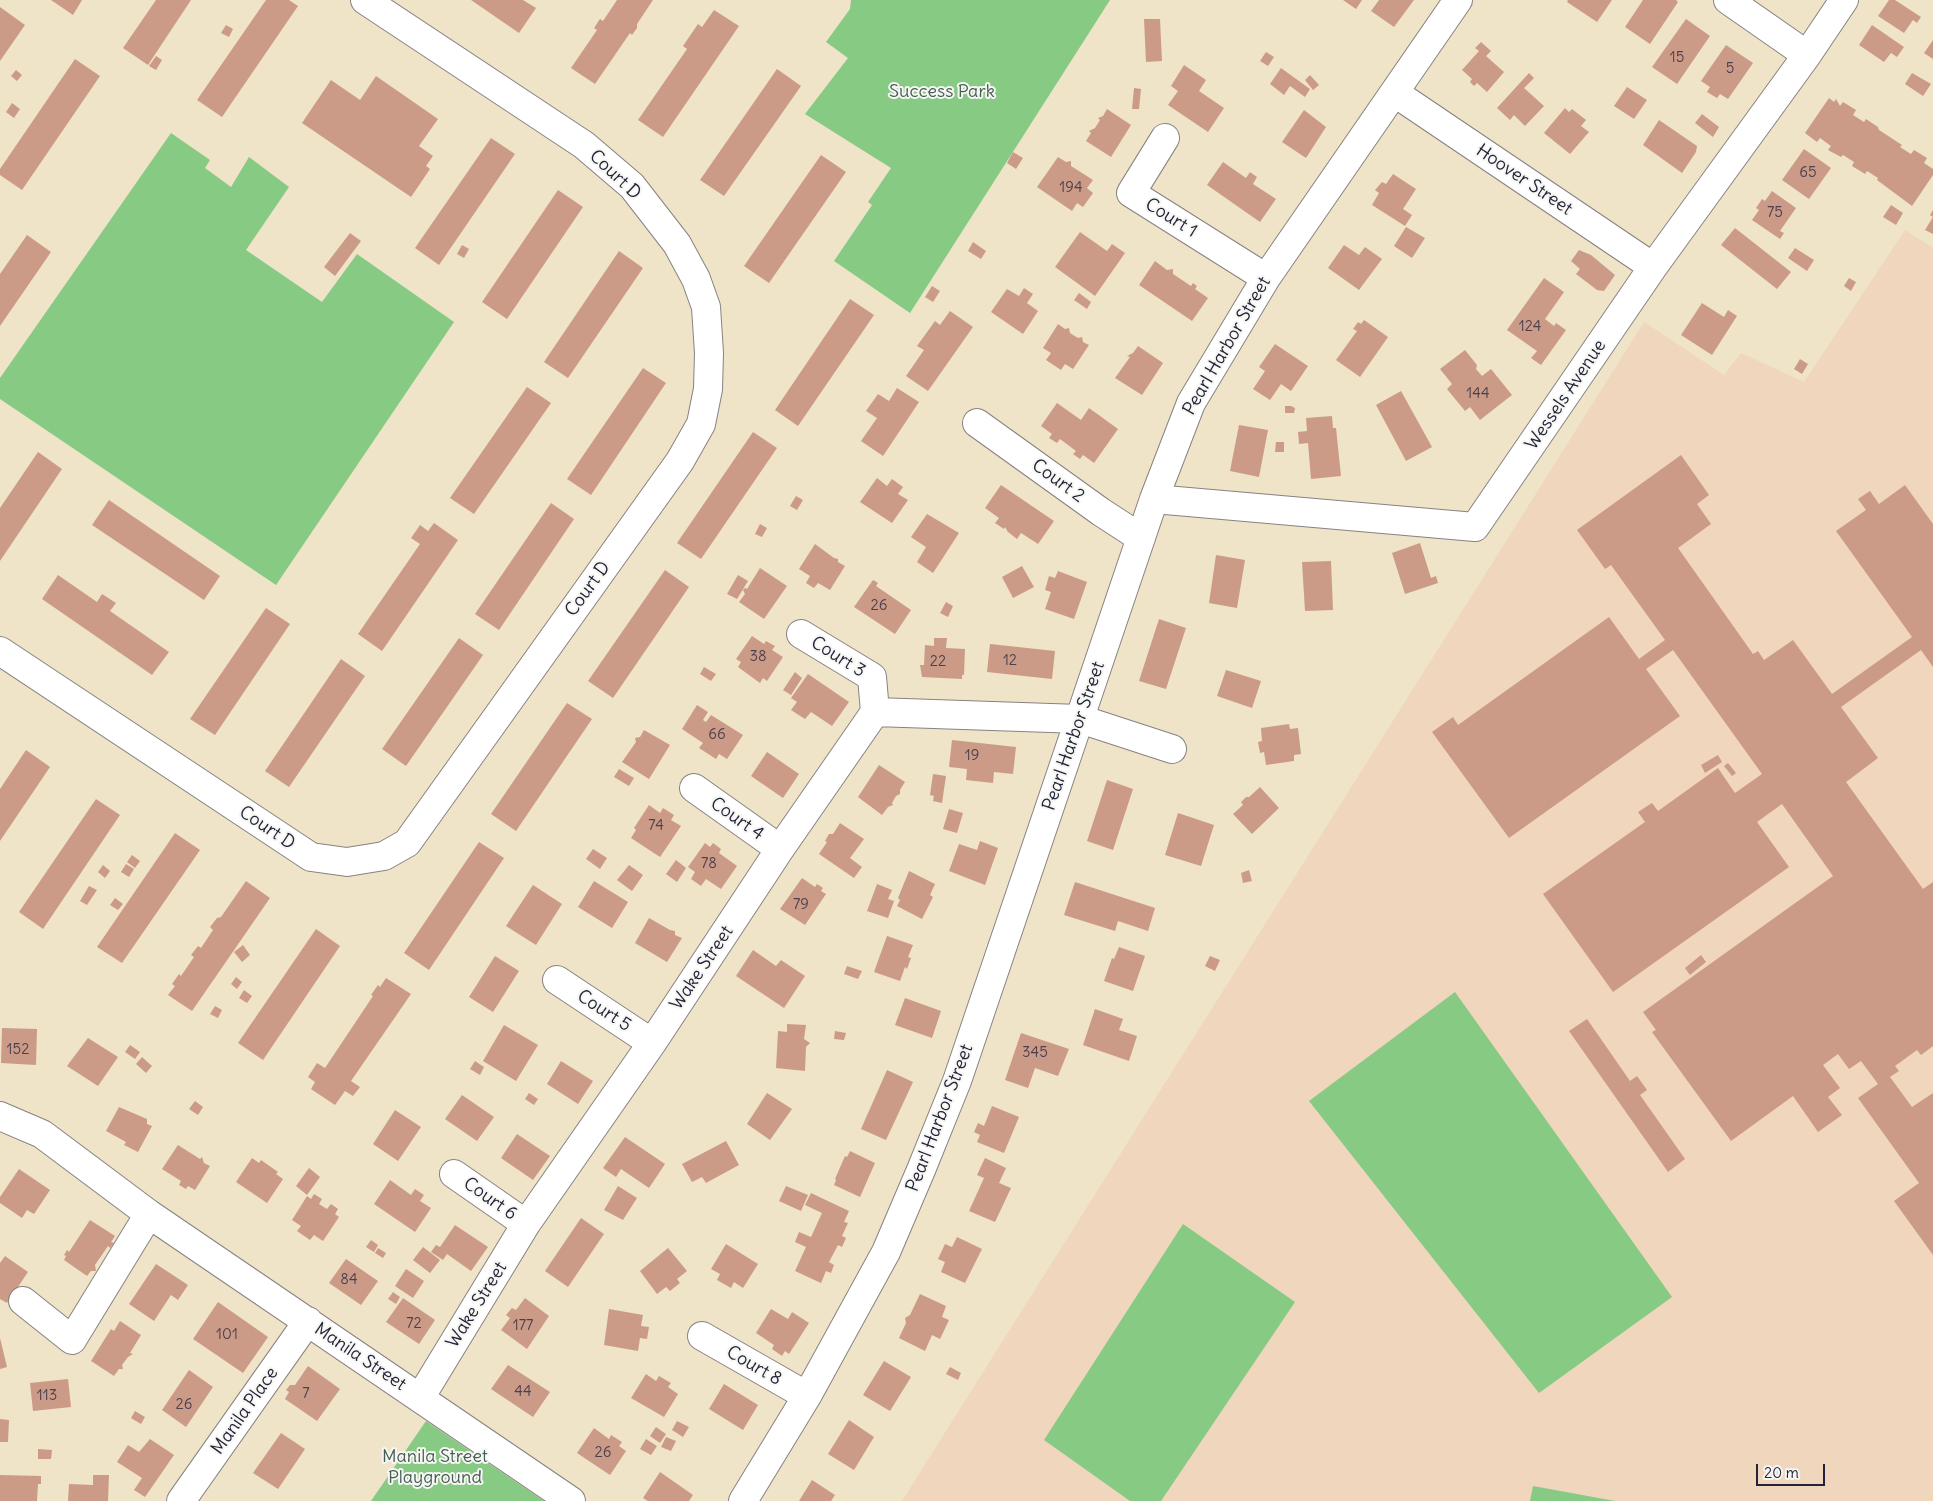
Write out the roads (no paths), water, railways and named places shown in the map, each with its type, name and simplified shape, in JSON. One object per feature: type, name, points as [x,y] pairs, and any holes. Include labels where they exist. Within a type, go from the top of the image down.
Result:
[{"type":"street","name":"Court D","points":[[0,651],[311,857],[348,862],[384,856],[406,843],[680,461],[701,424],[708,389],[709,353],[706,307],[696,279],[677,244],[632,186],[584,145],[365,0]]},
{"type":"street","name":"Pearl Harbor Street","points":[[744,1501],[807,1396],[886,1252],[957,1081],[1154,499],[1191,403],[1266,278],[1458,0]]},
{"type":"street","points":[[1728,0],[1807,55]]},
{"type":"street","name":"Wessels Avenue","points":[[1154,499],[1475,527],[1653,267],[1807,55],[1844,0]]},
{"type":"street","name":"Hoover Street","points":[[1395,93],[1653,267]]},
{"type":"street","name":"Court 1","points":[[1165,138],[1131,193],[1266,278]]},
{"type":"street","name":"Court 2","points":[[977,423],[1101,512],[1141,538]]},
{"type":"street","name":"Court 3","points":[[801,634],[872,677],[875,712]]},
{"type":"street","points":[[875,712],[1080,719],[1172,749]]},
{"type":"street","name":"Wake Street","points":[[420,1398],[526,1224],[652,1043],[780,849],[875,712]]},
{"type":"street","name":"Court 4","points":[[694,788],[780,849]]},
{"type":"street","name":"Court 5","points":[[557,980],[652,1043]]},
{"type":"street","name":"Manila Street","points":[[0,1116],[42,1134],[149,1214],[571,1501]]},
{"type":"street","name":"Court 6","points":[[454,1174],[526,1224]]},
{"type":"street","points":[[23,1301],[72,1340],[149,1214]]},
{"type":"street","name":"Manila Place","points":[[182,1501],[308,1321]]},
{"type":"street","name":"Court 8","points":[[702,1336],[807,1396]]},
{"type":"park label","name":"Success Park","points":[[942,92]]},
{"type":"park label","name":"Manila Street Playground","points":[[435,1467]]}]
